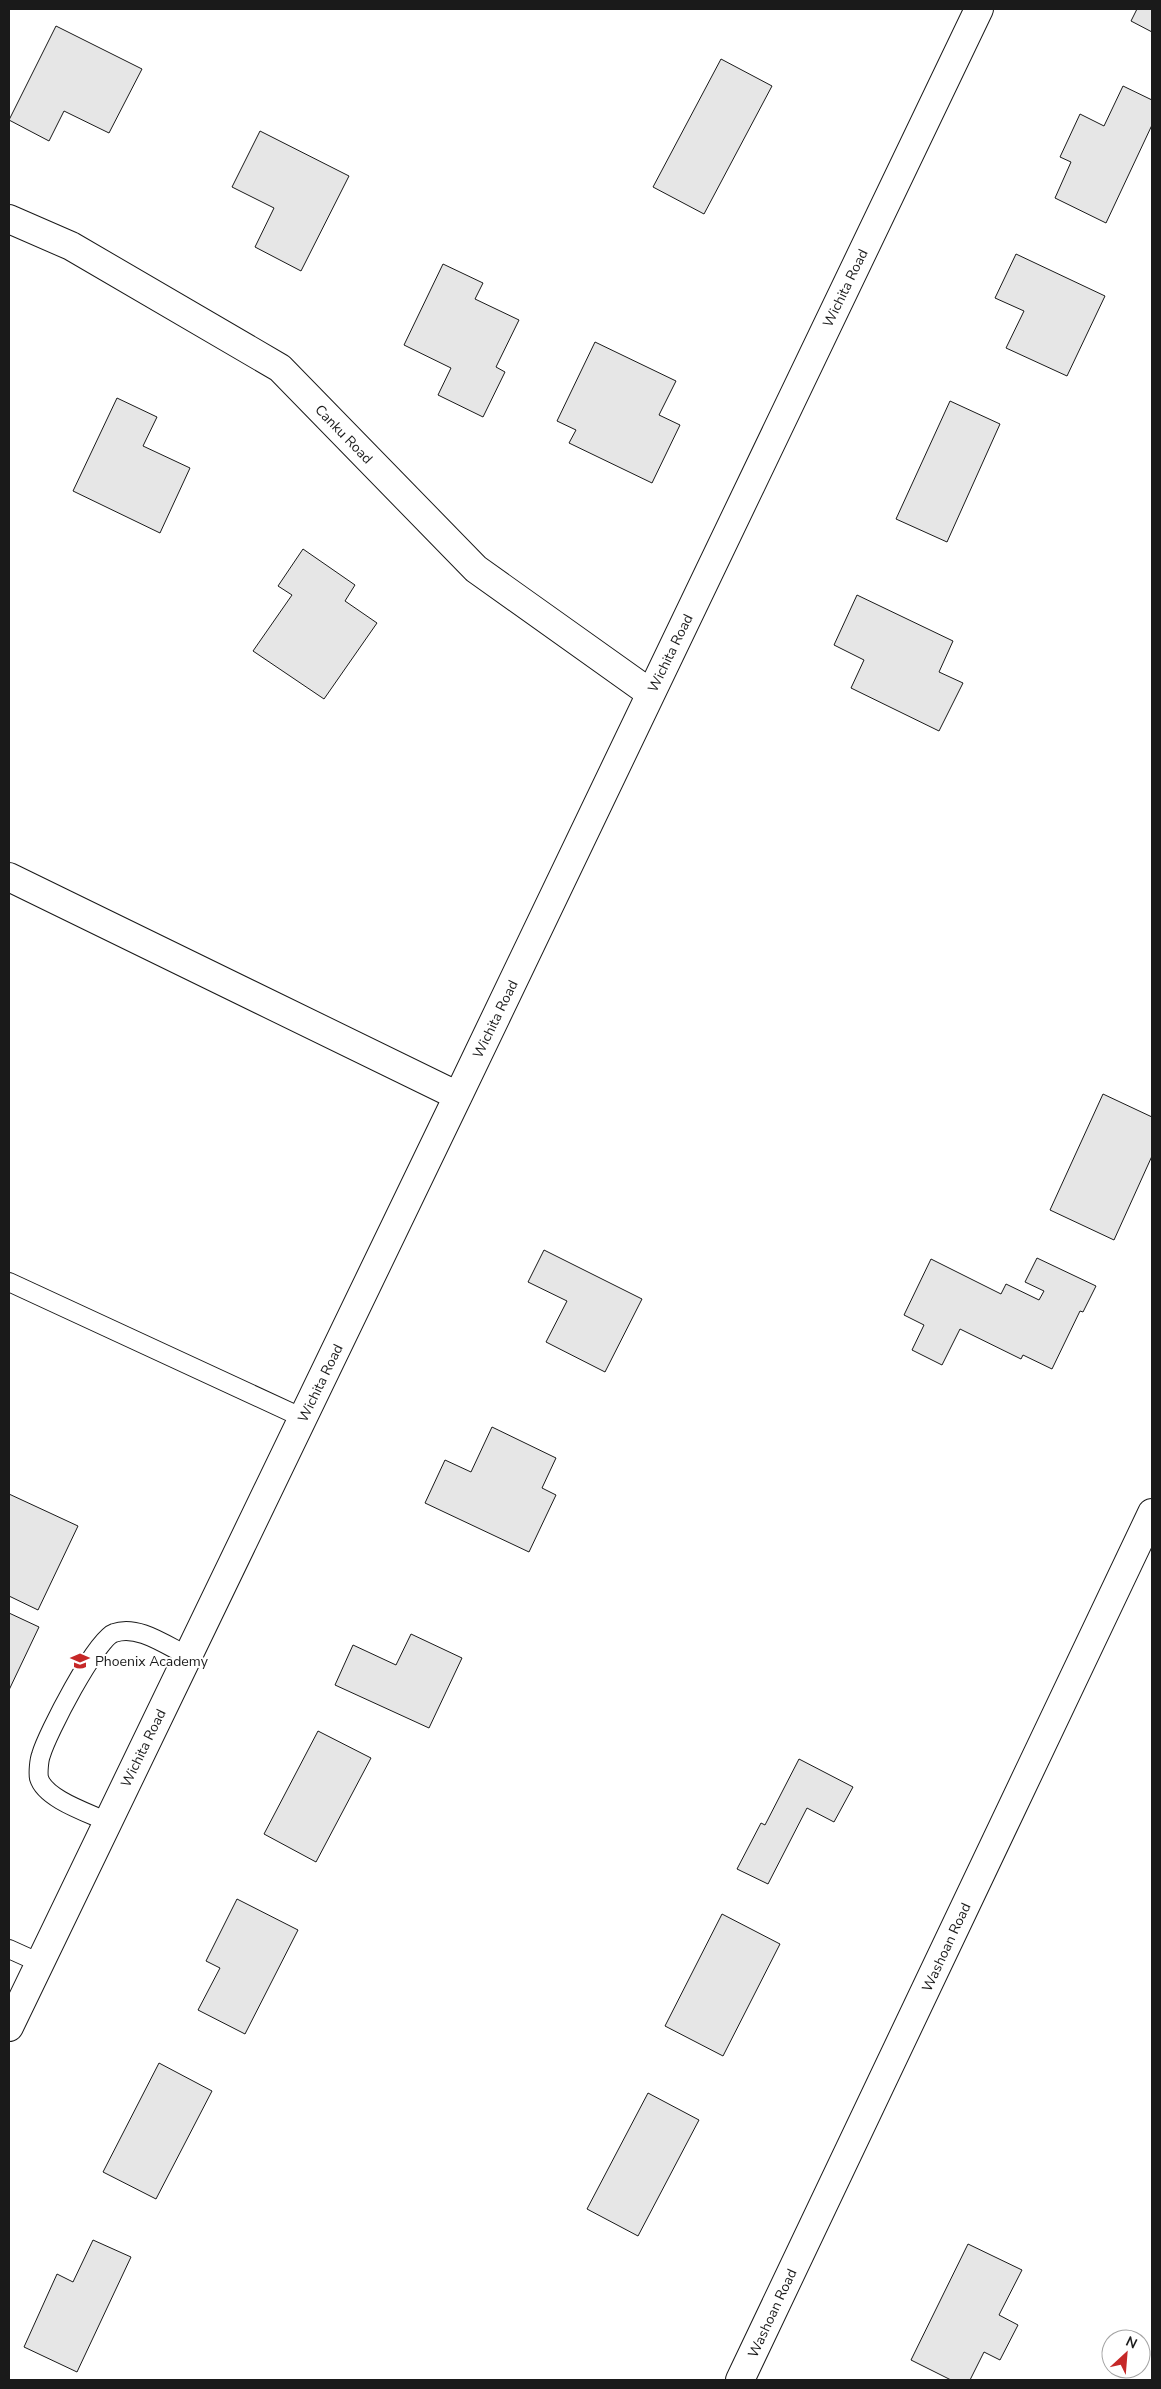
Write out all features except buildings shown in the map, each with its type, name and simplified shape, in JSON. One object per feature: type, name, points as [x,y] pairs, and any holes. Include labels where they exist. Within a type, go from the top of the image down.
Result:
[{"type":"street","name":"Wichita Road","points":[[9,2027],[458,1096],[978,9]]},
{"type":"street","name":"Canku Road","points":[[9,219],[72,246],[280,368],[476,569],[650,693]]},
{"type":"street","points":[[9,877],[458,1096]]},
{"type":"street","name":"Washoan Road","points":[[740,2380],[1152,1513]]},
{"type":"lane","points":[[9,1282],[303,1418]]},
{"type":"lane","points":[[108,1822],[50,1794],[39,1778],[41,1755],[44,1748],[97,1648],[114,1633],[134,1630],[188,1656]]},
{"type":"lane","points":[[9,1949],[40,1963]]},
{"type":"place","name":"Phoenix Academy","points":[[80,1661]]}]
